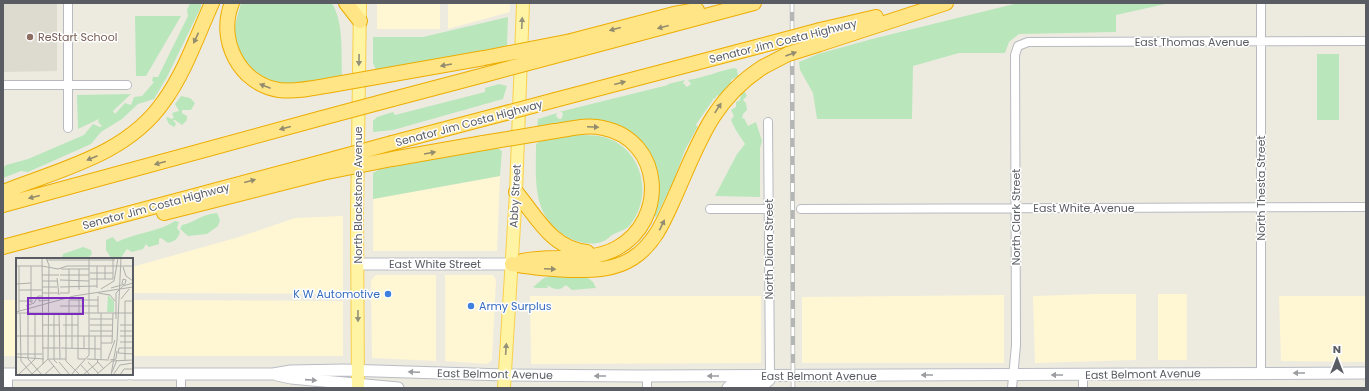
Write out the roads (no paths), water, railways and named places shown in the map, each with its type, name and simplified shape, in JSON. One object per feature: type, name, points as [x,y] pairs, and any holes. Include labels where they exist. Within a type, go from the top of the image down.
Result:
[{"type":"highway","points":[[3,192],[95,156],[111,148],[146,123],[164,101],[176,82],[212,3]]},
{"type":"highway","points":[[232,3],[227,24],[228,41],[236,62],[249,76],[262,85],[278,90],[299,90],[484,58],[571,46],[754,3]]},
{"type":"highway","points":[[346,3],[360,21]]},
{"type":"highway","points":[[3,205],[484,75],[674,14],[749,3]]},
{"type":"highway","name":"Senator Jim Costa Highway","points":[[3,247],[322,167],[392,143],[820,30],[937,3]]},
{"type":"highway","points":[[512,264],[532,268],[594,270],[616,266],[639,254],[658,233],[700,139],[720,105],[738,85],[763,67],[788,54],[946,3]]},
{"type":"highway","points":[[322,167],[392,159],[555,131],[590,127],[613,131],[633,144],[646,160],[652,182],[650,206],[647,218],[634,236],[610,252],[588,257],[531,259],[512,264]]},
{"type":"highway","points":[[516,192],[533,212],[542,228],[560,243],[583,252],[610,252]]},
{"type":"main road","name":"North Blackstone Avenue","points":[[358,386],[357,264],[360,3]]},
{"type":"main road","name":"Abby Street","points":[[504,388],[516,192],[523,3]]},
{"type":"main road","name":"East White Street","points":[[357,264],[512,264]]},
{"type":"main road","name":"East Belmont Avenue","points":[[133,374],[273,374],[291,370],[358,370],[504,376],[1366,373]]},
{"type":"main road","name":"East Belmont Avenue","points":[[273,374],[291,378],[358,386],[398,388]]},
{"type":"main road","points":[[728,388],[732,384],[764,384],[769,380],[770,376]]},
{"type":"street","points":[[68,3],[68,128]]},
{"type":"street","name":"North Thesta Street","points":[[1261,373],[1262,3]]},
{"type":"street","name":"East Thomas Avenue","points":[[1018,46],[1028,42],[1366,41]]},
{"type":"street","name":"North Clark Street","points":[[1012,388],[1014,375],[1016,208],[1015,54],[1018,46]]},
{"type":"street","points":[[3,85],[127,85]]},
{"type":"street","name":"North Diana Street","points":[[768,122],[770,376]]},
{"type":"street","name":"East White Avenue","points":[[801,209],[1366,207]]},
{"type":"street","points":[[710,209],[769,209]]},
{"type":"street","points":[[6,374],[8,388]]},
{"type":"street","points":[[181,374],[181,388]]},
{"type":"street","points":[[1083,375],[1083,388]]},
{"type":"street","points":[[647,376],[647,388]]},
{"type":"railway","points":[[792,3],[793,388]]},
{"type":"place","name":"ReStart School","points":[[30,37]]},
{"type":"place","name":"K W Automotive","points":[[388,294]]},
{"type":"place","name":"Army Surplus","points":[[471,306]]}]
